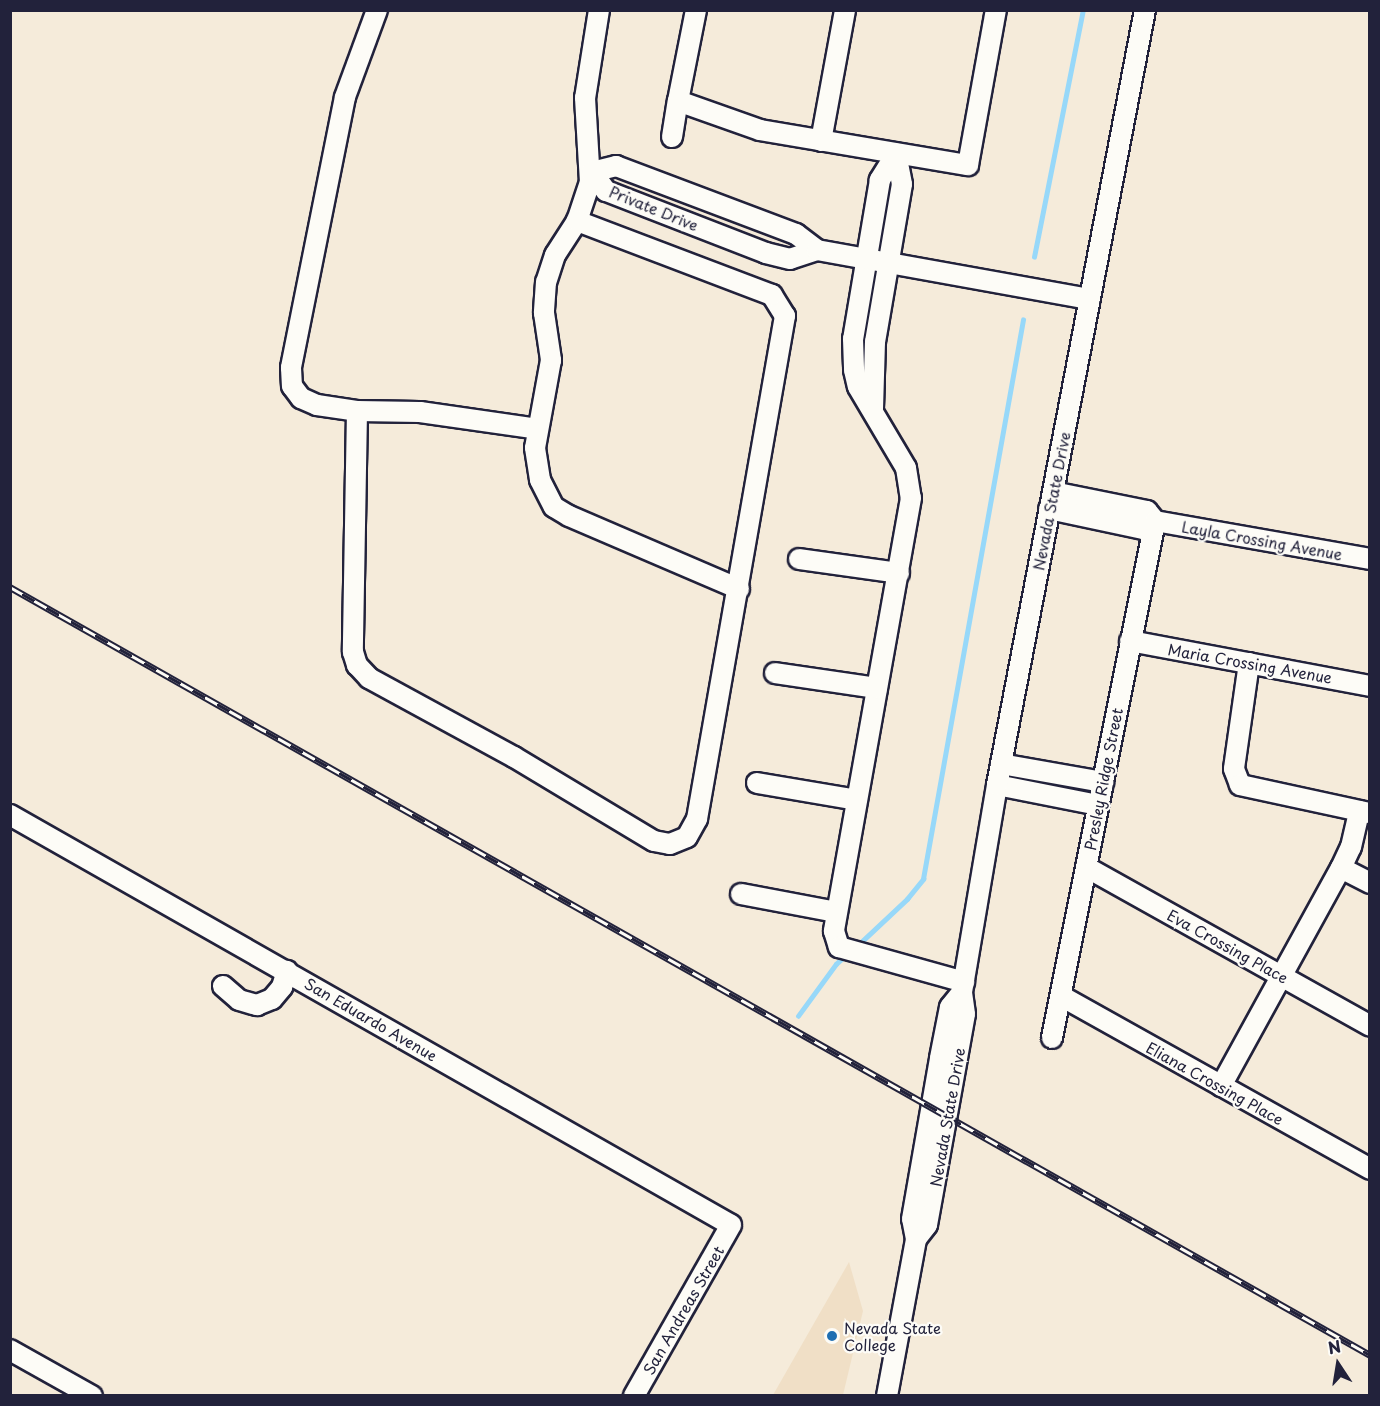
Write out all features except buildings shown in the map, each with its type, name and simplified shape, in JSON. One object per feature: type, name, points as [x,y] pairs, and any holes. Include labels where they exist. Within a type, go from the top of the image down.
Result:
[{"type":"street","points":[[377,10],[345,97],[290,378],[296,393],[307,402],[357,411],[420,412],[538,429]]},
{"type":"street","points":[[599,10],[585,98],[592,172],[577,221],[555,255],[546,282],[544,312],[550,375],[538,429],[537,463],[554,507],[739,589]]},
{"type":"street","points":[[672,137],[696,10]]},
{"type":"street","points":[[821,141],[845,10]]},
{"type":"street","points":[[678,101],[760,130],[968,165],[996,10]]},
{"type":"street","name":"Nevada State Drive","points":[[887,1395],[916,1239],[927,1225],[965,1014],[963,987],[997,786],[1145,10]]},
{"type":"street","points":[[896,154],[880,180],[853,339],[854,370],[858,387],[906,468],[911,498],[834,931],[839,947],[963,987]]},
{"type":"street","points":[[873,414],[872,377],[888,262],[902,184],[896,154]]},
{"type":"street","name":"Private Drive","points":[[817,250],[789,259],[766,253],[606,191],[592,172],[616,166],[796,234],[817,250],[1090,299]]},
{"type":"street","points":[[878,194],[899,197]]},
{"type":"street","points":[[357,411],[353,651],[357,665],[369,678],[660,844],[687,837],[697,819],[739,589],[785,327],[782,306],[772,296],[577,221]]},
{"type":"street","name":"Layla Crossing Avenue","points":[[1051,501],[1147,511],[1155,521],[1370,559]]},
{"type":"street","name":"Presley Ridge Street","points":[[1052,1038],[1155,521]]},
{"type":"street","points":[[799,560],[899,573]]},
{"type":"street","name":"Maria Crossing Avenue","points":[[1130,641],[1370,686]]},
{"type":"street","points":[[1221,1086],[1341,867],[1364,812],[1240,786],[1234,770],[1249,663]]},
{"type":"street","points":[[775,673],[877,688]]},
{"type":"street","points":[[1001,764],[1102,782]]},
{"type":"street","points":[[1071,800],[1075,777]]},
{"type":"street","points":[[757,783],[857,800]]},
{"type":"street","points":[[997,786],[1098,805]]},
{"type":"street","name":"San Eduardo Avenue","points":[[10,815],[731,1225]]},
{"type":"street","name":"Eva Crossing Place","points":[[1086,867],[1370,1026]]},
{"type":"street","points":[[1341,867],[1370,883]]},
{"type":"street","points":[[741,894],[836,912]]},
{"type":"street","points":[[223,986],[239,1000],[257,1005],[272,999],[282,987],[287,971]]},
{"type":"street","name":"Eliana Crossing Place","points":[[1061,996],[1370,1169]]},
{"type":"street","name":"San Andreas Street","points":[[634,1395],[731,1225]]},
{"type":"street","points":[[10,1350],[92,1395]]},
{"type":"shaded area","name":"Nevada State College","points":[[849,1262],[863,1311],[843,1395],[773,1395]]},
{"type":"waterway","points":[[1034,257],[1083,10]]},
{"type":"waterway","points":[[857,946],[907,899],[923,879],[1023,320]]},
{"type":"waterway","points":[[798,1016],[836,964],[846,955]]},
{"type":"railway","points":[[10,587],[1370,1355]]},
{"type":"place","name":"Nevada State College","points":[[832,1336]]}]
